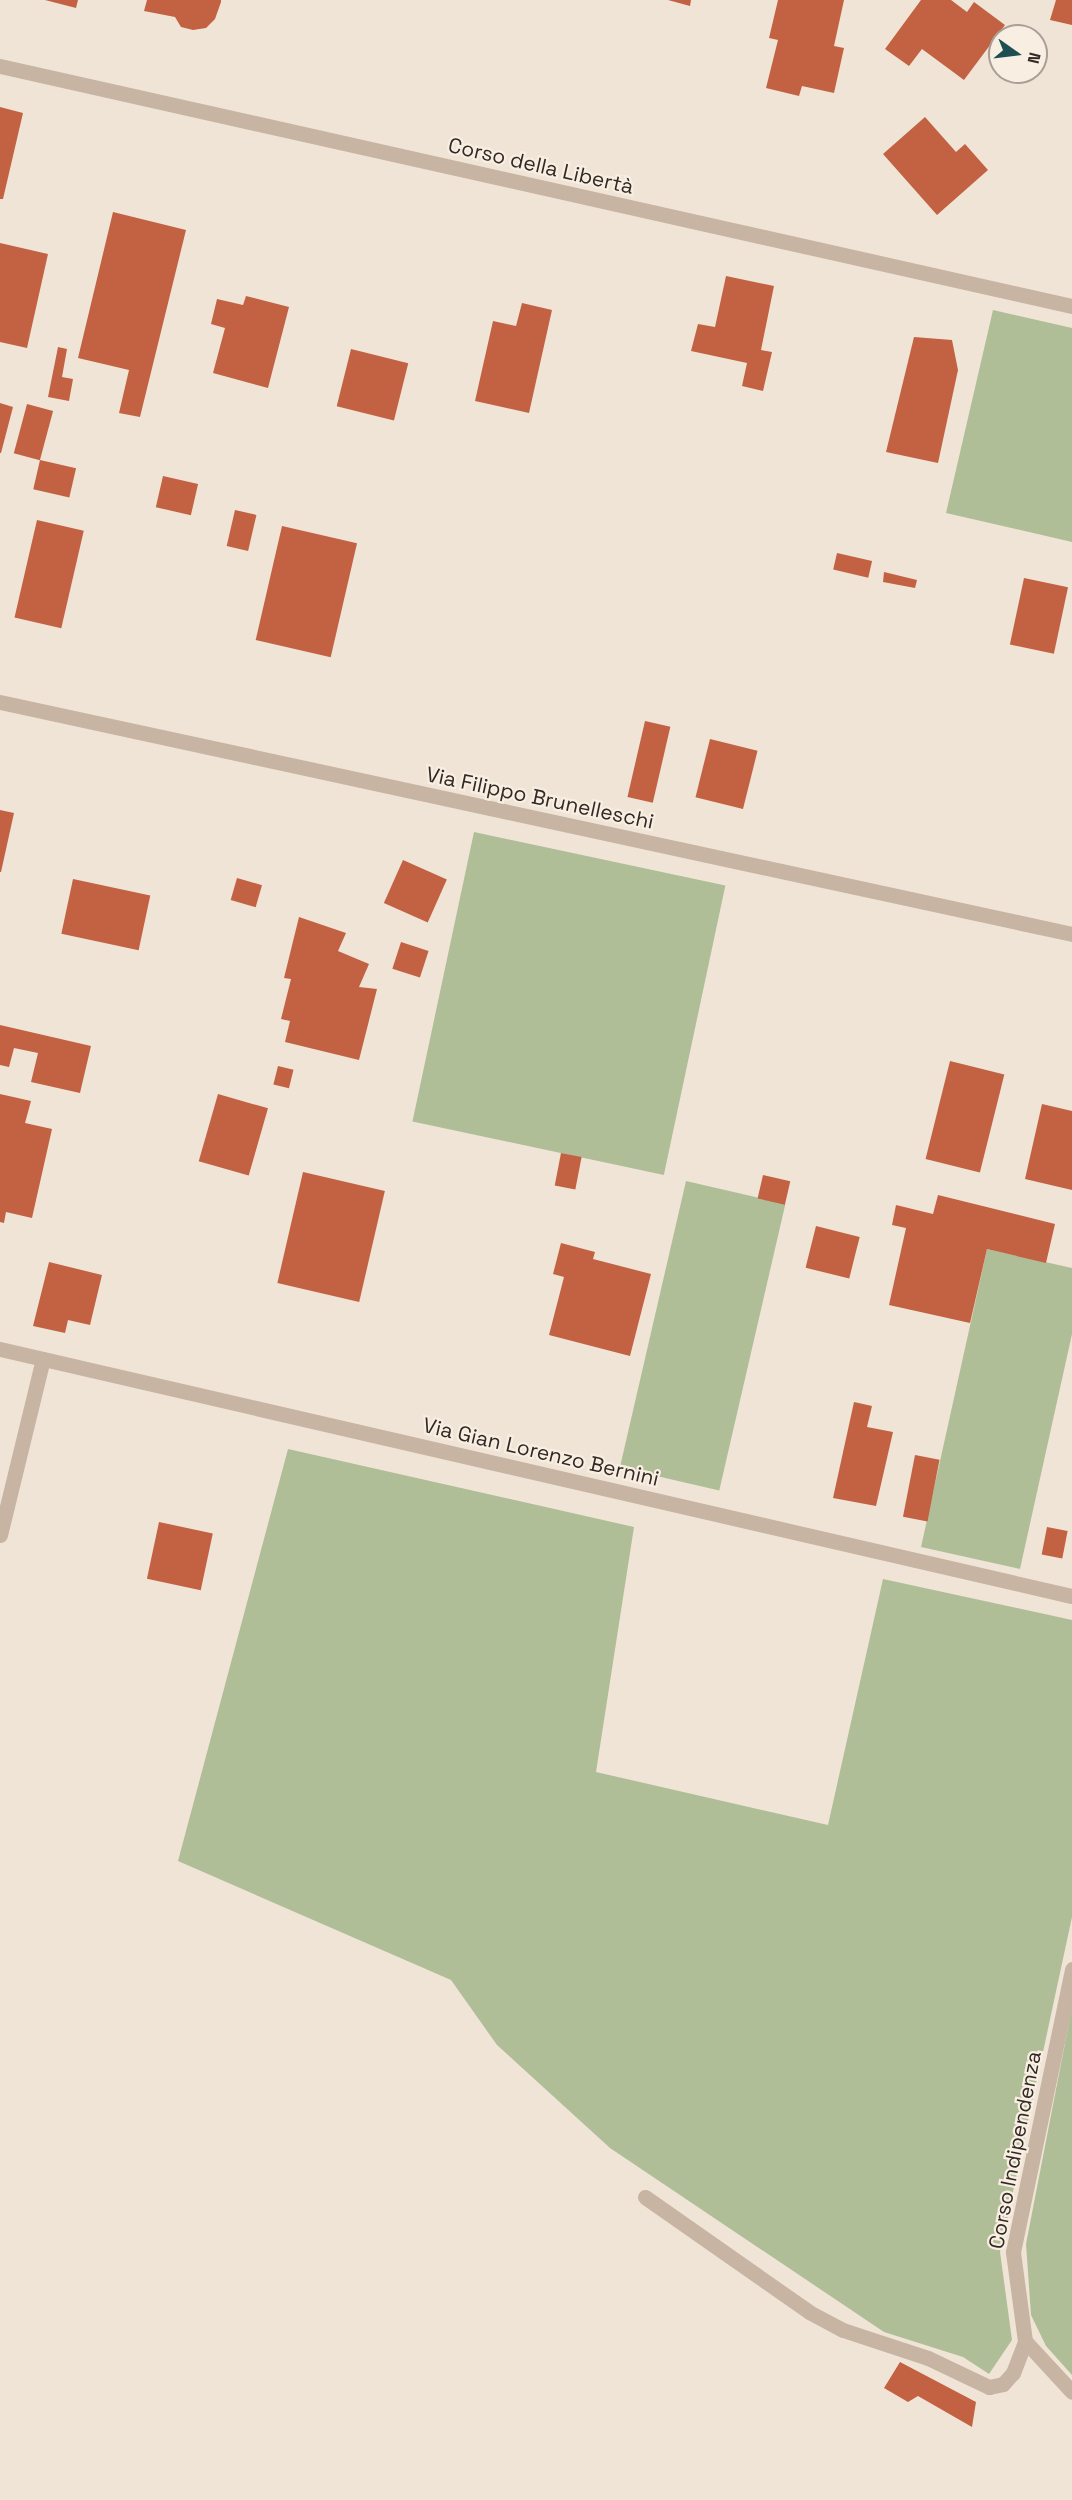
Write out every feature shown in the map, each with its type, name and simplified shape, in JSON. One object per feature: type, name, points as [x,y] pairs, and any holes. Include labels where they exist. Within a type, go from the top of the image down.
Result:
[{"type":"street","name":"Corso della Libertà","points":[[0,66],[1072,306]]},
{"type":"street","name":"Via Filippo Brunelleschi","points":[[0,702],[1072,934]]},
{"type":"street","name":"Via Gian Lorenzo Bernini","points":[[0,1349],[1072,1596]]},
{"type":"street","points":[[0,1535],[43,1359]]},
{"type":"street","name":"Corso Indipendenza","points":[[1025,2341],[1013,2252],[1072,1969]]},
{"type":"street","points":[[645,2197],[834,2326],[928,2358],[989,2387],[1003,2384],[1013,2373],[1025,2341],[1072,2392]]},
{"type":"green space","points":[[993,310],[1072,328],[1072,542],[946,513]]},
{"type":"green space","points":[[474,832],[725,885],[664,1175],[412,1122]]},
{"type":"green space","points":[[686,1181],[785,1204],[719,1490],[620,1467]]},
{"type":"green space","points":[[987,1249],[1072,1268],[1072,1334],[1020,1569],[921,1547]]},
{"type":"green space","points":[[288,1449],[634,1527],[596,1772],[828,1825],[883,1579],[1072,1620],[1072,1917],[1000,2252],[1012,2340],[989,2374],[963,2357],[884,2332],[610,2148],[497,2045],[451,1980],[178,1861]]},
{"type":"green space","points":[[1072,2007],[1072,2375],[1046,2346],[1031,2315],[1026,2244]]},
{"type":"building","points":[[45,0],[78,0],[76,8]]},
{"type":"building","points":[[147,0],[221,0],[221,2],[215,19],[206,28],[193,30],[181,27],[175,17],[144,11]]},
{"type":"building","points":[[668,0],[691,0],[690,6]]},
{"type":"building","points":[[778,0],[844,0],[834,46],[844,48],[834,93],[802,86],[799,96],[766,88],[778,40],[769,38]]},
{"type":"building","points":[[921,0],[951,0],[967,12],[974,2],[1004,24],[988,24],[988,48],[964,80],[922,49],[909,66],[885,49]]},
{"type":"building","points":[[1056,0],[1072,0],[1072,25],[1050,20]]},
{"type":"building","points":[[0,107],[23,113],[3,199],[0,199]]},
{"type":"building","points":[[925,117],[956,152],[965,144],[988,170],[937,215],[883,154]]},
{"type":"building","points":[[113,212],[186,230],[140,417],[119,413],[129,370],[78,358]]},
{"type":"building","points":[[0,243],[48,254],[27,348],[0,342]]},
{"type":"building","points":[[726,276],[774,286],[761,350],[772,352],[763,391],[742,386],[747,363],[691,351],[698,324],[715,327]]},
{"type":"building","points":[[246,296],[289,307],[268,388],[213,373],[225,328],[211,324],[217,299],[243,305]]},
{"type":"building","points":[[522,303],[552,310],[529,413],[475,401],[493,321],[516,326]]},
{"type":"building","points":[[914,337],[952,340],[958,370],[938,463],[886,452]]},
{"type":"building","points":[[58,347],[67,349],[62,377],[73,379],[69,401],[48,397]]},
{"type":"building","points":[[351,349],[408,363],[394,421],[337,406]]},
{"type":"building","points":[[0,403],[13,407],[1,453],[0,453]]},
{"type":"building","points":[[27,404],[53,411],[40,460],[14,453]]},
{"type":"building","points":[[40,460],[76,468],[69,498],[33,489]]},
{"type":"building","points":[[163,476],[198,484],[191,515],[156,507]]},
{"type":"building","points":[[235,510],[256,515],[248,551],[227,546]]},
{"type":"building","points":[[37,520],[84,531],[61,628],[15,617]]},
{"type":"building","points":[[282,526],[357,543],[331,657],[256,640]]},
{"type":"building","points":[[837,553],[872,561],[868,578],[833,570]]},
{"type":"building","points":[[884,572],[917,580],[915,588],[883,582]]},
{"type":"building","points":[[1024,578],[1068,587],[1054,654],[1010,645]]},
{"type":"building","points":[[645,721],[670,727],[653,803],[627,797]]},
{"type":"building","points":[[710,739],[758,751],[743,809],[695,797]]},
{"type":"building","points":[[0,810],[14,813],[1,872],[0,872]]},
{"type":"building","points":[[403,860],[447,880],[428,922],[384,903]]},
{"type":"building","points":[[237,878],[262,885],[256,907],[231,900]]},
{"type":"building","points":[[73,879],[150,895],[139,950],[61,934]]},
{"type":"building","points":[[299,917],[346,933],[338,951],[369,964],[359,987],[377,989],[359,1060],[285,1042],[290,1021],[281,1019],[291,979],[284,978]]},
{"type":"building","points":[[401,942],[429,951],[420,978],[392,969]]},
{"type":"building","points":[[0,1025],[91,1046],[80,1093],[31,1082],[38,1053],[14,1048],[9,1067],[0,1065]]},
{"type":"building","points":[[950,1061],[1004,1075],[980,1173],[926,1159]]},
{"type":"building","points":[[278,1066],[294,1070],[289,1088],[273,1084]]},
{"type":"building","points":[[0,1094],[31,1101],[25,1123],[52,1129],[32,1218],[6,1212],[4,1223],[0,1222]]},
{"type":"building","points":[[218,1094],[268,1108],[249,1176],[199,1161]]},
{"type":"building","points":[[1042,1104],[1072,1111],[1072,1190],[1025,1179]]},
{"type":"building","points":[[561,1153],[582,1157],[575,1189],[555,1185]]},
{"type":"building","points":[[303,1172],[385,1191],[359,1302],[277,1283]]},
{"type":"building","points":[[763,1175],[790,1181],[785,1205],[758,1198]]},
{"type":"building","points":[[938,1195],[1055,1224],[1046,1263],[987,1249],[970,1323],[889,1305],[906,1228],[892,1225],[896,1205],[933,1214]]},
{"type":"building","points":[[816,1226],[860,1237],[849,1279],[806,1268]]},
{"type":"building","points":[[561,1243],[595,1252],[593,1259],[651,1274],[630,1356],[549,1335],[564,1277],[553,1274]]},
{"type":"building","points":[[49,1262],[102,1275],[90,1325],[68,1320],[65,1333],[33,1326]]},
{"type":"building","points":[[854,1402],[872,1406],[867,1427],[893,1432],[876,1506],[833,1498]]},
{"type":"building","points":[[915,1455],[940,1460],[928,1522],[903,1517]]},
{"type":"building","points":[[159,1522],[213,1533],[201,1590],[147,1579]]},
{"type":"building","points":[[1047,1527],[1068,1531],[1062,1558],[1042,1554]]},
{"type":"building","points":[[900,2362],[976,2402],[972,2427],[918,2396],[908,2402],[884,2388]]}]
